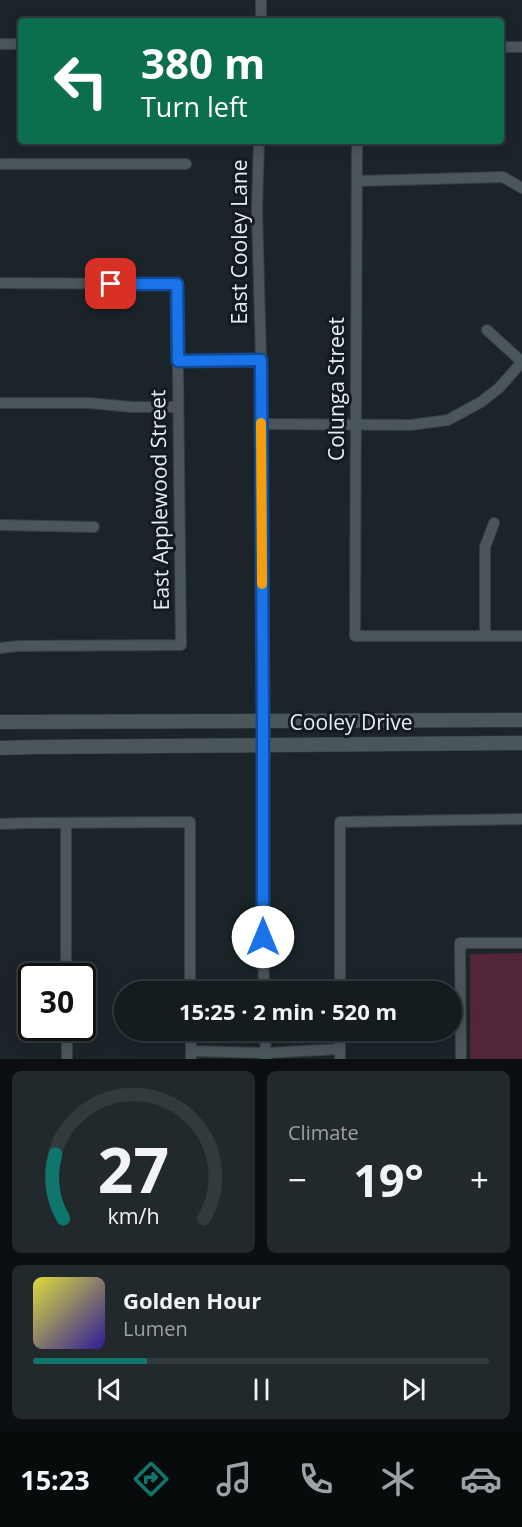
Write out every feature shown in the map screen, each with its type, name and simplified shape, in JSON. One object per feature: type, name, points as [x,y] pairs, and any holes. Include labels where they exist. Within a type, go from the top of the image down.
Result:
[{"type":"street","points":[[261,0],[261,18]]},
{"type":"street","points":[[0,44],[18,44]]},
{"type":"street","points":[[504,47],[522,47]]},
{"type":"street","name":"East Cooley Lane","points":[[259,144],[257,210],[261,360],[264,981]]},
{"type":"street","name":"Colunga Street","points":[[357,144],[355,636],[485,636]]},
{"type":"street","points":[[0,164],[186,164]]},
{"type":"street","points":[[358,181],[503,177],[522,188]]},
{"type":"street","name":"East Applewood Street","points":[[0,283],[177,284],[181,645],[0,648]]},
{"type":"street","points":[[261,424],[411,425],[448,420],[481,402],[499,388],[522,362],[487,330]]},
{"type":"street","points":[[178,361],[261,360]]},
{"type":"street","points":[[0,403],[89,403],[132,407],[178,407]]},
{"type":"street","points":[[494,523],[485,547],[485,636],[522,636]]},
{"type":"street","points":[[0,525],[94,527]]},
{"type":"street","name":"Cooley Drive","points":[[0,722],[522,720]]},
{"type":"street","name":"Cooley Drive","points":[[0,748],[522,743]]},
{"type":"street","points":[[340,981],[340,822],[522,819]]},
{"type":"street","points":[[0,824],[190,822],[190,981]]},
{"type":"street","points":[[66,823],[66,963]]},
{"type":"street","points":[[461,1059],[460,943],[522,944]]},
{"type":"street","points":[[67,1041],[67,1059]]},
{"type":"street","points":[[265,1041],[266,1056]]},
{"type":"street","points":[[191,1055],[340,1054]]},
{"type":"shaded area","points":[[522,953],[522,1059],[470,1059],[470,954]]},
{"type":"slow traffic","points":[[261,423],[262,584]]},
{"type":"route","points":[[111,284],[177,284],[178,361],[261,360],[263,937]]}]
